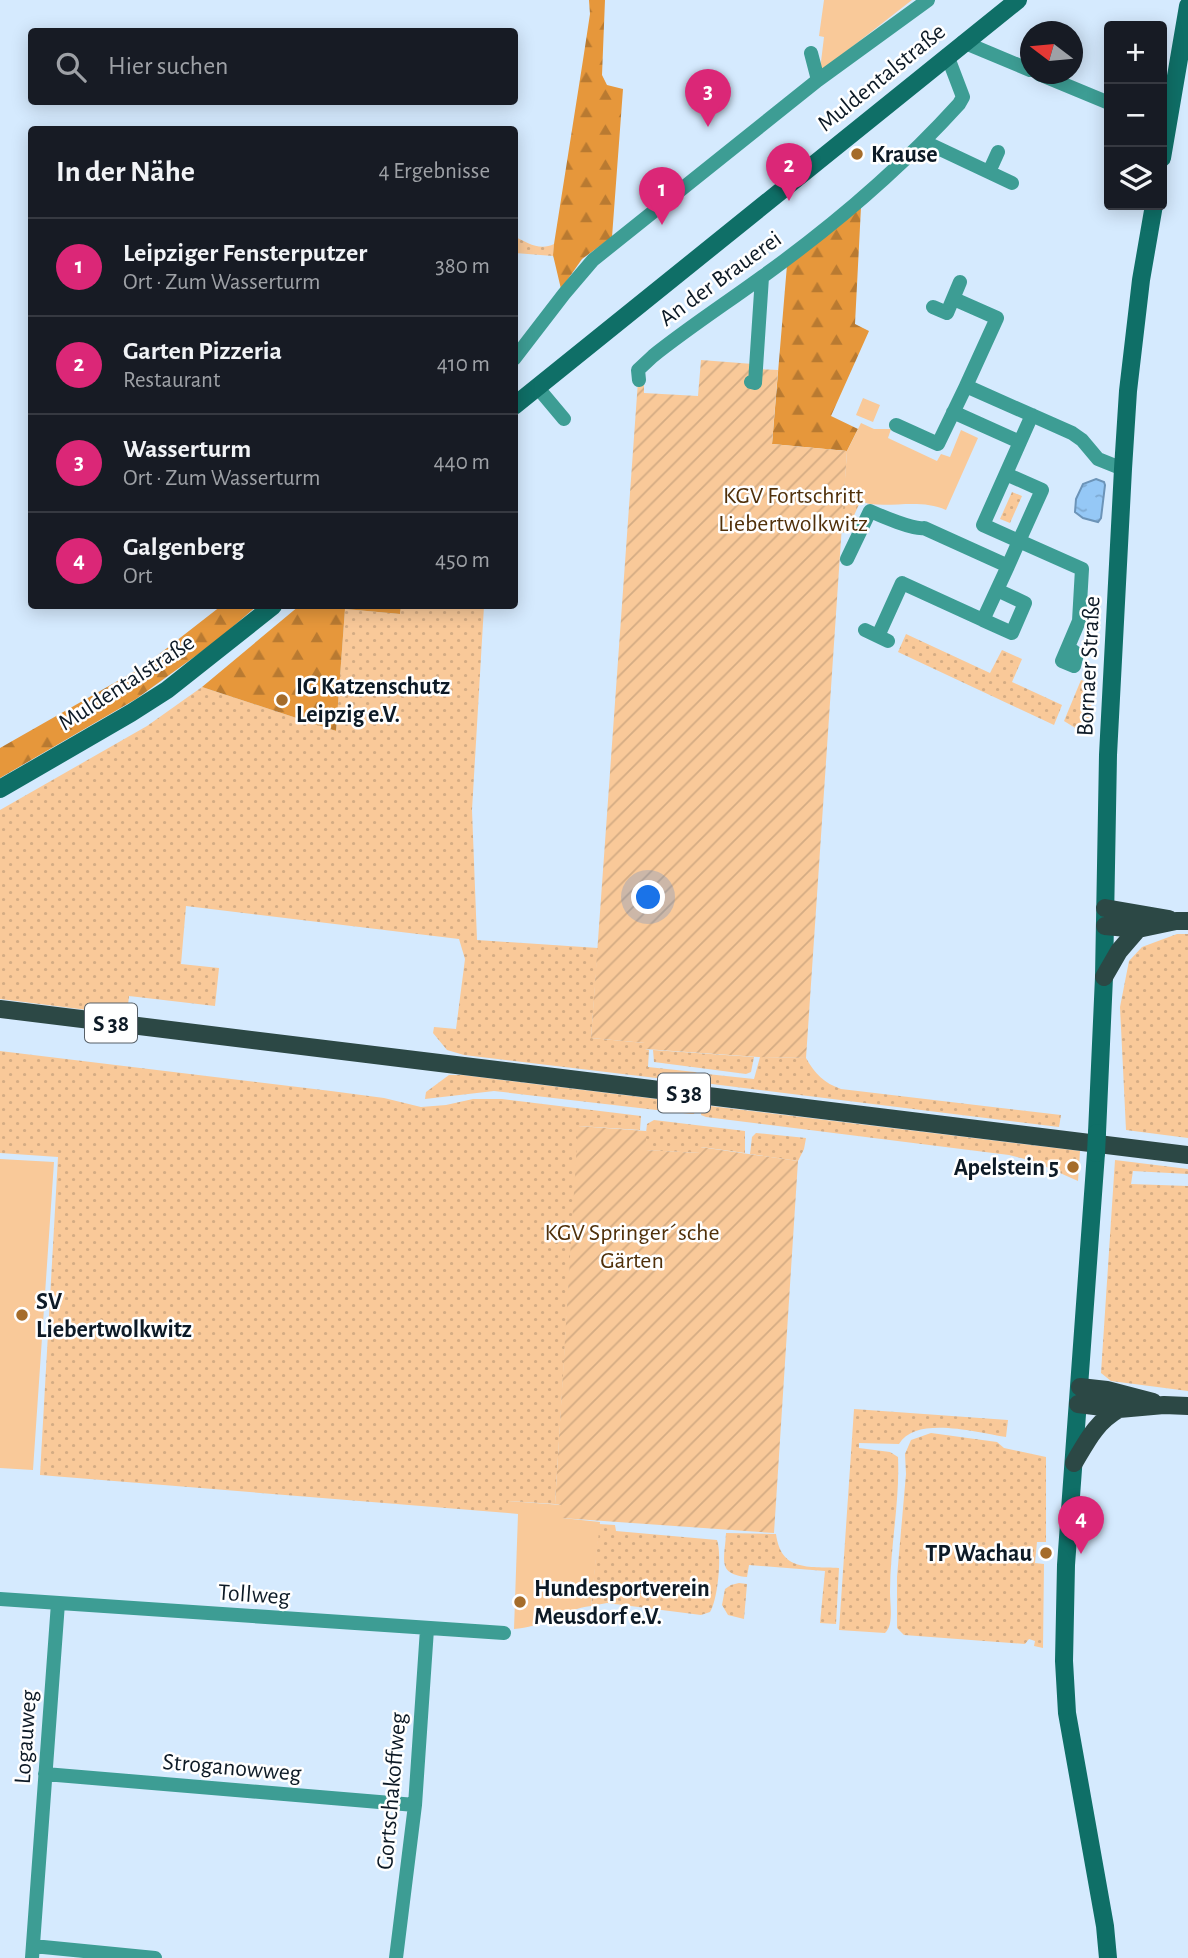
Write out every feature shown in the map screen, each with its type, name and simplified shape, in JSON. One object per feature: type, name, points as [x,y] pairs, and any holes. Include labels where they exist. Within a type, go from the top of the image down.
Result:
[{"type":"main road","name":"Muldentalstraße","points":[[518,403],[1018,0]]},
{"type":"main road","points":[[1167,115],[1188,6]]},
{"type":"main road","name":"Bornaer Straße","points":[[1108,1958],[1105,1926],[1067,1713],[1064,1661],[1066,1565],[1096,1153],[1104,977],[1108,755],[1128,391],[1153,210]]},
{"type":"main road","name":"Muldentalstraße","points":[[0,789],[167,690],[269,609]]},
{"type":"main road","points":[[1105,917],[1182,921]]},
{"type":"main road","points":[[1105,917],[1138,929],[1182,921]]},
{"type":"main road","points":[[1104,977],[1119,951],[1138,929]]},
{"type":"main road","name":"S 38","points":[[0,1009],[1188,1155]]},
{"type":"main road","points":[[1079,1395],[1107,1390],[1164,1405]]},
{"type":"main road","points":[[1079,1395],[1119,1409],[1188,1406]]},
{"type":"main road","points":[[1074,1462],[1093,1430],[1105,1417],[1119,1409]]},
{"type":"street","points":[[518,354],[593,260],[818,80],[928,0]]},
{"type":"street","points":[[963,42],[1020,65]]},
{"type":"street","points":[[811,53],[818,80]]},
{"type":"street","name":"An der Brauerei","points":[[639,375],[673,340],[762,277],[890,175],[925,142],[963,97],[947,55]]},
{"type":"street","points":[[1063,84],[1104,101]]},
{"type":"street","points":[[925,142],[1012,183]]},
{"type":"street","points":[[989,172],[998,152]]},
{"type":"street","points":[[751,382],[755,383],[762,277]]},
{"type":"street","points":[[933,307],[947,313],[960,282]]},
{"type":"street","points":[[896,425],[939,444],[997,318],[954,299]]},
{"type":"street","points":[[965,386],[1072,433],[1082,440],[1098,459],[1123,469]]},
{"type":"street","points":[[538,388],[564,419]]},
{"type":"street","points":[[953,412],[1020,442]]},
{"type":"street","points":[[1032,415],[983,525],[1082,569],[1079,621],[1068,647]]},
{"type":"street","points":[[983,620],[1042,490],[1006,474]]},
{"type":"street","points":[[847,559],[870,511],[919,530],[924,528],[1007,566]]},
{"type":"street","points":[[877,636],[902,583],[1012,633],[1025,603],[997,590]]},
{"type":"street","name":"Tollweg","points":[[0,1599],[504,1633]]},
{"type":"street","name":"Logauweg","points":[[32,1952],[58,1602]]},
{"type":"street","name":"Gortschakoffweg","points":[[396,1958],[415,1805],[427,1629]]},
{"type":"street","name":"Stroganowweg","points":[[45,1774],[415,1805]]},
{"type":"street","points":[[32,1952],[155,1958]]},
{"type":"green space","points":[[589,0],[605,0],[602,75],[607,85],[623,89],[612,237],[582,259],[561,289],[553,255],[554,244],[590,14]]},
{"type":"green space","points":[[824,0],[912,0],[830,64],[829,70],[820,70],[824,37],[819,36]]},
{"type":"green space","points":[[861,207],[855,324],[869,331],[831,416],[858,429],[847,451],[772,444],[787,265]]},
{"type":"green space","points":[[518,238],[539,246],[554,244],[553,256],[518,253]]},
{"type":"green space","name":"KGV Fortschritt Liebertwolkwitz","points":[[701,360],[753,364],[753,369],[778,370],[772,444],[847,451],[806,1058],[645,1049],[645,1043],[591,1038],[638,381],[644,381],[644,393],[698,396]]},
{"type":"green space","points":[[863,398],[880,405],[873,422],[856,415]]},
{"type":"green space","points":[[861,423],[874,429],[891,429],[888,438],[937,461],[941,454],[950,457],[961,430],[978,438],[946,510],[918,504],[870,504],[844,492],[847,451]]},
{"type":"green space","points":[[844,492],[861,500],[846,533],[841,532]]},
{"type":"green space","points":[[1012,492],[1022,496],[1010,523],[1000,519]]},
{"type":"green space","points":[[217,609],[254,609],[215,642],[136,699],[0,778],[0,748],[144,666]]},
{"type":"green space","points":[[295,609],[345,609],[336,731],[202,687]]},
{"type":"green space","points":[[345,609],[400,614],[401,609],[484,609],[472,810],[477,940],[598,948],[591,1038],[645,1043],[645,1049],[649,1050],[648,1067],[695,1072],[699,1074],[698,1083],[464,1055],[447,1050],[433,1033],[434,1027],[456,1029],[465,959],[459,939],[186,906],[181,964],[219,968],[215,1006],[129,996],[127,1015],[0,999],[0,810],[147,726],[202,687],[336,731]]},
{"type":"green space","points":[[345,609],[401,609],[400,614]]},
{"type":"green space","points":[[906,634],[990,673],[1002,650],[1022,659],[1012,682],[1062,705],[1054,725],[898,652]]},
{"type":"green space","points":[[1081,680],[1094,684],[1089,724],[1085,734],[1064,721]]},
{"type":"green space","points":[[1177,934],[1188,934],[1188,1138],[1126,1130],[1120,1007],[1129,961],[1142,947]]},
{"type":"green space","points":[[653,1050],[754,1057],[751,1072],[746,1074],[654,1062]]},
{"type":"green space","points":[[0,1051],[384,1098],[421,1107],[473,1099],[502,1099],[641,1116],[640,1130],[579,1126],[555,1504],[509,1501],[508,1513],[40,1475],[58,1157],[0,1153]]},
{"type":"green space","points":[[760,1057],[806,1058],[820,1077],[841,1089],[1061,1115],[1059,1127],[704,1083],[707,1074],[754,1079]]},
{"type":"green space","points":[[449,1075],[697,1104],[694,1114],[691,1114],[494,1091],[425,1099],[426,1092]]},
{"type":"green space","points":[[702,1105],[1080,1151],[1078,1181],[1033,1161],[1009,1155],[706,1117],[701,1115]]},
{"type":"green space","points":[[654,1120],[745,1131],[745,1153],[701,1147],[700,1153],[644,1150],[647,1124]]},
{"type":"green space","name":"KGV Springer´sche Gärten","points":[[578,1126],[646,1131],[646,1150],[699,1153],[700,1147],[798,1161],[774,1533],[561,1518],[561,1505],[555,1504]]},
{"type":"green space","points":[[756,1133],[806,1138],[804,1149],[798,1161],[750,1154],[752,1137]]},
{"type":"green space","name":"SV Liebertwolkwitz","points":[[0,1159],[54,1162],[33,1470],[0,1468]]},
{"type":"green space","points":[[1115,1160],[1188,1169],[1188,1174],[1133,1171],[1131,1184],[1188,1186],[1188,1391],[1111,1381],[1101,1373]]},
{"type":"green space","points":[[854,1409],[1008,1420],[1006,1437],[933,1428],[907,1435],[899,1444],[859,1443],[859,1448],[890,1452],[898,1457],[898,1491],[890,1575],[891,1620],[885,1633],[839,1630]]},
{"type":"green space","points":[[931,1433],[997,1442],[1004,1448],[1046,1457],[1046,1542],[1037,1542],[1035,1563],[1044,1564],[1043,1648],[1034,1646],[1035,1641],[1029,1639],[1025,1644],[904,1635],[897,1628],[897,1577],[906,1474],[905,1454],[911,1440]]},
{"type":"green space","points":[[508,1501],[562,1505],[562,1518],[600,1522],[591,1606],[514,1629],[518,1514],[508,1513]]},
{"type":"green space","points":[[599,1524],[615,1525],[616,1531],[717,1540],[718,1577],[710,1612],[701,1615],[607,1603],[591,1606]]},
{"type":"green space","points":[[726,1533],[776,1534],[779,1546],[790,1561],[807,1566],[839,1568],[836,1624],[820,1623],[825,1571],[749,1565],[747,1577],[730,1573],[724,1564]]},
{"type":"green space","points":[[739,1583],[747,1584],[744,1619],[728,1615],[722,1605],[725,1589]]},
{"type":"water","points":[[1096,479],[1105,485],[1101,518],[1098,522],[1083,518],[1075,512],[1076,499],[1083,484]]},
{"type":"place","name":"Wasserturm","points":[[708,127]]},
{"type":"place","name":"Krause","points":[[857,154]]},
{"type":"place","name":"Garten Pizzeria","points":[[789,201]]},
{"type":"place","name":"Leipziger Fensterputzer","points":[[662,225]]},
{"type":"place","name":"IG Katzenschutz Leipzig e.V.","points":[[282,700]]},
{"type":"place","name":"Apelstein 5","points":[[1073,1167]]},
{"type":"place","name":"SV Liebertwolkwitz","points":[[22,1315]]},
{"type":"place","name":"TP Wachau","points":[[1046,1553]]},
{"type":"place","name":"Galgenberg","points":[[1081,1554]]},
{"type":"place","name":"Hundesportverein Meusdorf e.V.","points":[[520,1602]]}]
